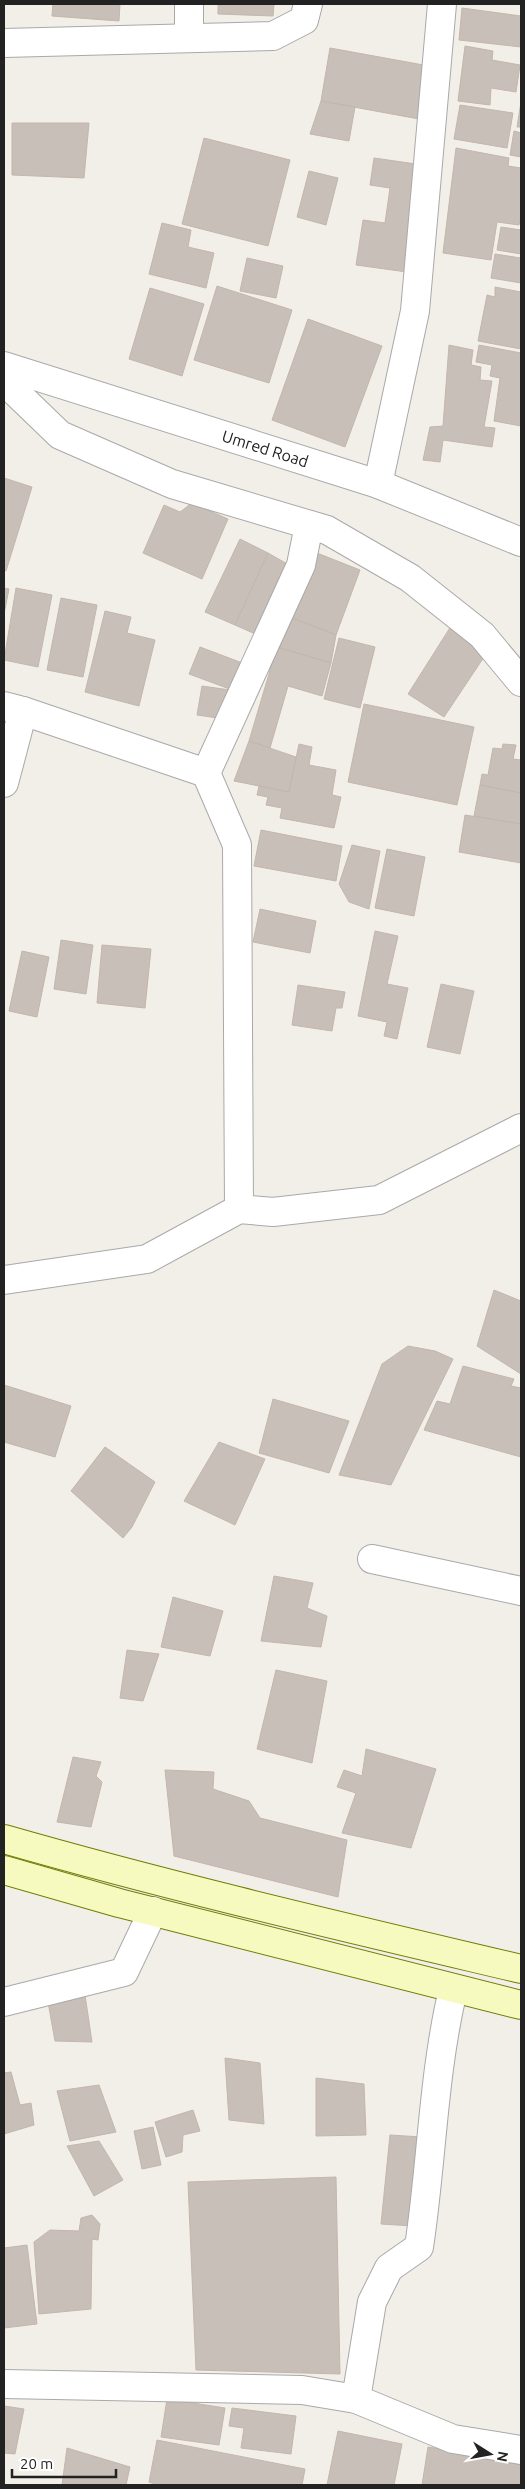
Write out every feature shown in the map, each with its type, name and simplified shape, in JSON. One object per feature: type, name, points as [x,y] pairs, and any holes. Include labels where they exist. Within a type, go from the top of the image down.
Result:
[{"type":"main road","points":[[4,1839],[96,1865],[272,1910],[521,1969]]},
{"type":"main road","points":[[4,1870],[453,1990],[521,2005]]},
{"type":"street","points":[[189,4],[189,38]]},
{"type":"street","points":[[4,43],[274,36],[304,20],[308,4]]},
{"type":"street","points":[[378,484],[415,311],[442,4]]},
{"type":"street","name":"Umred Road","points":[[4,366],[378,484],[521,542]]},
{"type":"street","points":[[4,381],[60,435],[172,484],[327,530],[410,578],[482,634],[521,682]]},
{"type":"street","points":[[206,773],[301,565],[309,524]]},
{"type":"street","points":[[4,783],[13,708],[206,773],[238,845],[240,1209]]},
{"type":"street","points":[[4,1280],[147,1259],[240,1209],[273,1212],[379,1200],[521,1128]]},
{"type":"street","points":[[372,1559],[521,1591]]},
{"type":"street","points":[[4,2002],[124,1972],[153,1911]]},
{"type":"street","points":[[356,2399],[372,2302],[390,2268],[420,2247],[429,2180],[436,2080],[453,1990]]},
{"type":"street","points":[[4,2384],[302,2390],[356,2399],[454,2439],[521,2450]]},
{"type":"building","points":[[53,4],[120,4],[119,21],[52,16]]},
{"type":"building","points":[[218,4],[274,4],[273,16],[218,14]]},
{"type":"building","points":[[462,8],[521,16],[521,47],[459,40]]},
{"type":"building","points":[[465,46],[493,51],[492,60],[520,65],[516,92],[491,88],[490,105],[458,101]]},
{"type":"building","points":[[330,48],[429,66],[419,119],[321,101]]},
{"type":"building","points":[[321,101],[355,107],[349,141],[310,134]]},
{"type":"building","points":[[521,102],[521,127],[517,127]]},
{"type":"building","points":[[460,105],[513,113],[507,148],[454,139]]},
{"type":"building","points":[[12,123],[89,123],[84,178],[12,175]]},
{"type":"building","points":[[514,131],[521,133],[521,157],[510,155]]},
{"type":"building","points":[[204,138],[290,160],[268,246],[182,224]]},
{"type":"building","points":[[456,148],[509,158],[508,166],[521,168],[521,215],[519,225],[497,222],[491,260],[443,253]]},
{"type":"building","points":[[374,158],[423,165],[407,272],[356,265],[363,220],[385,223],[390,188],[370,185]]},
{"type":"building","points":[[309,171],[338,178],[326,225],[297,217]]},
{"type":"building","points":[[162,223],[191,230],[188,247],[214,253],[206,288],[149,274]]},
{"type":"building","points":[[501,227],[521,230],[521,254],[497,250]]},
{"type":"building","points":[[495,254],[521,258],[521,283],[491,278]]},
{"type":"building","points":[[247,258],[283,266],[276,298],[240,291]]},
{"type":"building","points":[[217,286],[292,310],[269,383],[194,360]]},
{"type":"building","points":[[495,287],[521,292],[521,349],[478,341],[487,295],[495,297]]},
{"type":"building","points":[[150,288],[204,304],[182,376],[129,359]]},
{"type":"building","points":[[308,319],[382,346],[345,447],[272,420]]},
{"type":"building","points":[[449,345],[473,350],[471,365],[481,367],[480,380],[492,381],[484,427],[495,428],[492,447],[443,440],[440,462],[423,460],[430,427],[443,426]]},
{"type":"building","points":[[479,345],[521,353],[521,426],[494,421],[500,378],[490,376],[492,365],[476,362]]},
{"type":"building","points":[[4,478],[32,487],[6,571],[4,570]]},
{"type":"building","points":[[192,503],[228,519],[202,579],[143,553],[164,505],[180,512]]},
{"type":"building","points":[[240,539],[268,553],[235,625],[205,612]]},
{"type":"building","points":[[268,553],[296,569],[262,637],[235,625]]},
{"type":"building","points":[[317,553],[360,570],[336,635],[292,618]]},
{"type":"building","points":[[4,588],[9,589],[4,614]]},
{"type":"building","points":[[16,588],[52,595],[38,667],[4,660]]},
{"type":"building","points":[[61,598],[97,605],[83,677],[47,670]]},
{"type":"building","points":[[105,611],[131,617],[127,633],[155,640],[139,706],[85,692]]},
{"type":"building","points":[[292,618],[336,635],[331,663],[277,647]]},
{"type":"building","points":[[453,623],[490,648],[444,717],[408,694]]},
{"type":"building","points":[[339,638],[375,647],[360,708],[324,699]]},
{"type":"building","points":[[200,647],[245,664],[235,691],[189,674]]},
{"type":"building","points":[[277,647],[331,663],[322,696],[288,686],[270,748],[249,741]]},
{"type":"building","points":[[202,686],[230,690],[225,719],[197,715]]},
{"type":"building","points":[[364,704],[474,727],[457,805],[348,782]]},
{"type":"building","points":[[249,741],[296,757],[289,792],[234,781]]},
{"type":"building","points":[[299,744],[312,747],[309,765],[336,770],[332,795],[341,797],[334,828],[280,818],[282,808],[266,805],[268,797],[257,795],[259,786],[289,792]]},
{"type":"building","points":[[503,744],[516,745],[513,759],[521,760],[521,793],[480,785],[482,774],[488,775],[493,748],[502,749]]},
{"type":"building","points":[[480,785],[521,793],[521,824],[474,816]]},
{"type":"building","points":[[465,815],[521,824],[521,863],[459,852]]},
{"type":"building","points":[[261,830],[342,846],[336,881],[254,866]]},
{"type":"building","points":[[352,845],[380,851],[369,909],[349,902],[339,884]]},
{"type":"building","points":[[387,849],[425,857],[414,916],[375,908]]},
{"type":"building","points":[[260,909],[316,921],[310,953],[253,942]]},
{"type":"building","points":[[375,931],[398,936],[387,984],[408,988],[397,1039],[384,1036],[387,1022],[358,1016]]},
{"type":"building","points":[[61,940],[93,945],[86,994],[54,989]]},
{"type":"building","points":[[102,945],[151,949],[145,1008],[97,1003]]},
{"type":"building","points":[[22,951],[49,957],[37,1017],[9,1011]]},
{"type":"building","points":[[441,984],[474,991],[460,1054],[427,1047]]},
{"type":"building","points":[[298,985],[345,992],[342,1008],[336,1008],[332,1031],[292,1025]]},
{"type":"building","points":[[494,1290],[521,1301],[521,1374],[477,1346]]},
{"type":"building","points":[[408,1346],[435,1351],[453,1359],[391,1485],[339,1475],[382,1364]]},
{"type":"building","points":[[463,1366],[514,1379],[511,1386],[521,1388],[521,1457],[424,1430],[437,1401],[450,1404]]},
{"type":"building","points":[[4,1385],[71,1406],[55,1457],[4,1442]]},
{"type":"building","points":[[273,1399],[349,1421],[329,1473],[259,1453]]},
{"type":"building","points":[[219,1442],[265,1459],[235,1525],[184,1501]]},
{"type":"building","points":[[105,1447],[155,1482],[132,1527],[123,1538],[71,1491]]},
{"type":"building","points":[[274,1576],[313,1583],[307,1608],[327,1616],[321,1647],[261,1641]]},
{"type":"building","points":[[173,1597],[223,1611],[210,1656],[161,1647]]},
{"type":"building","points":[[127,1650],[159,1654],[143,1701],[120,1698]]},
{"type":"building","points":[[276,1670],[327,1681],[312,1763],[257,1749]]},
{"type":"building","points":[[366,1749],[436,1769],[411,1848],[342,1833],[356,1793],[337,1787],[344,1770],[362,1776]]},
{"type":"building","points":[[73,1757],[101,1762],[96,1776],[102,1782],[91,1827],[57,1822]]},
{"type":"building","points":[[165,1770],[214,1772],[213,1789],[249,1801],[260,1818],[347,1840],[338,1897],[174,1856]]},
{"type":"building","points":[[85,1995],[92,2042],[55,2041],[48,2002]]},
{"type":"building","points":[[225,2058],[260,2063],[264,2124],[229,2120]]},
{"type":"building","points":[[11,2072],[20,2105],[31,2103],[34,2125],[4,2134],[4,2073]]},
{"type":"building","points":[[316,2078],[364,2084],[366,2135],[316,2136]]},
{"type":"building","points":[[99,2085],[116,2132],[70,2141],[57,2091]]},
{"type":"building","points":[[193,2110],[200,2131],[183,2135],[182,2152],[166,2157],[155,2122]]},
{"type":"building","points":[[153,2127],[161,2165],[142,2169],[134,2131]]},
{"type":"building","points":[[390,2135],[422,2137],[413,2226],[381,2224]]},
{"type":"building","points":[[99,2141],[123,2180],[94,2196],[67,2146]]},
{"type":"building","points":[[336,2177],[340,2374],[196,2370],[188,2182]]},
{"type":"building","points":[[92,2215],[100,2224],[98,2240],[92,2239],[91,2309],[39,2314],[34,2242],[50,2230],[79,2231],[81,2218]]},
{"type":"building","points":[[27,2245],[37,2324],[4,2328],[4,2248]]},
{"type":"building","points":[[167,2399],[225,2408],[219,2445],[161,2437]]},
{"type":"building","points":[[4,2406],[24,2409],[15,2454],[4,2453]]},
{"type":"building","points":[[232,2408],[296,2416],[291,2454],[241,2448],[244,2428],[229,2426]]},
{"type":"building","points":[[338,2431],[402,2444],[394,2485],[327,2485]]},
{"type":"building","points":[[157,2440],[305,2469],[302,2485],[157,2485],[149,2482]]},
{"type":"building","points":[[428,2447],[521,2462],[521,2485],[422,2485]]},
{"type":"building","points":[[67,2448],[130,2467],[126,2485],[62,2485]]}]
